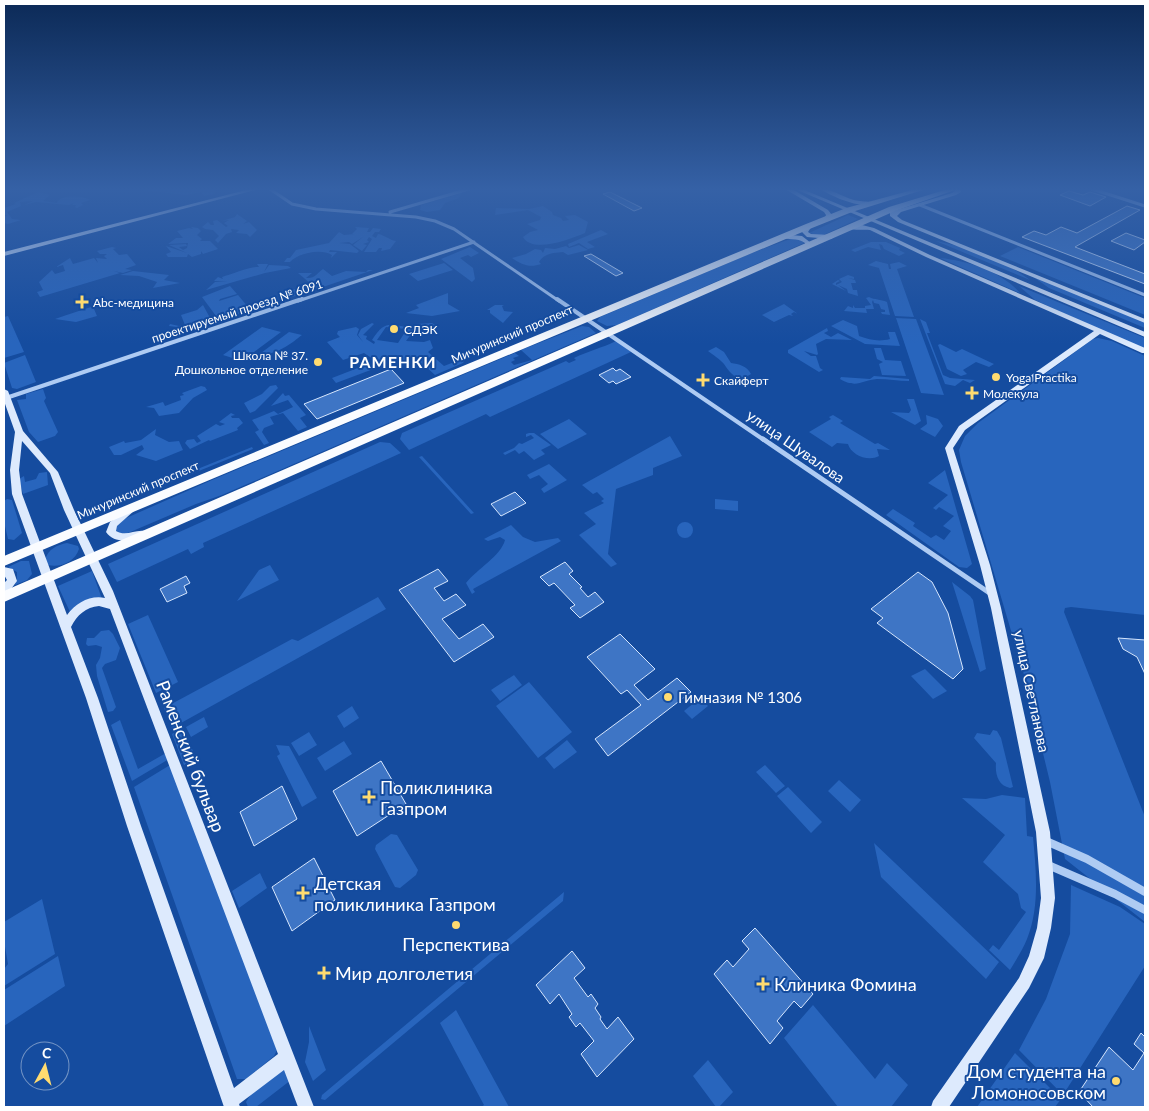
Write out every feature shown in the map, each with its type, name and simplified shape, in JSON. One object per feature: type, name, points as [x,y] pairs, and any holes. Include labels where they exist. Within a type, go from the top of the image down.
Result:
[{"type":"main road","name":"Мичуринский проспект","points":[[4,561],[584,318],[775,241]]},
{"type":"main road","points":[[4,597],[153,530],[821,241]]},
{"type":"street","points":[[4,253],[49,241]]},
{"type":"street","points":[[4,253],[52,241]]},
{"type":"street","points":[[805,241],[808,244],[806,247]]},
{"type":"street","points":[[896,241],[1145,351]]},
{"type":"street","points":[[923,241],[1145,335]]},
{"type":"street","points":[[930,241],[1145,330]]},
{"type":"street","points":[[940,241],[958,244]]},
{"type":"street","points":[[950,241],[1145,321]]},
{"type":"street","points":[[1010,241],[1145,295]]},
{"type":"street","name":"улица Шувалова","points":[[474,242],[993,596]]},
{"type":"street","name":"проектируемый проезд № 6091","points":[[5,394],[474,242]]},
{"type":"street","points":[[911,248],[936,256],[973,263]]},
{"type":"street","points":[[1022,270],[1045,288]]},
{"type":"street","points":[[1001,274],[1033,302]]},
{"type":"street","name":"улица Светланова","points":[[939,1107],[1024,984],[1036,958],[1044,928],[1048,898],[1045,841],[993,596],[950,448],[962,428],[1099,331]]},
{"type":"street","name":"Раменский бульвар","points":[[5,394],[19,432],[54,472],[69,510],[80,530],[113,606],[306,1107]]},
{"type":"street","name":"Раменский бульвар","points":[[19,432],[14,466],[14,484],[66,626],[231,1104]]},
{"type":"street","points":[[14,466],[27,456],[39,456]]},
{"type":"street","points":[[137,506],[117,520],[111,532],[114,536],[120,537],[153,530]]},
{"type":"street","points":[[4,571],[9,572],[12,580],[4,590]]},
{"type":"street","points":[[66,626],[76,611],[89,603],[102,601],[113,606]]},
{"type":"street","points":[[1045,841],[1087,859],[1145,892]]},
{"type":"street","points":[[1047,864],[1115,894],[1145,910]]},
{"type":"street","points":[[231,1104],[287,1057]]},
{"type":"shaded area","points":[[172,241],[210,241],[218,249],[203,254],[201,251],[201,254],[192,257],[188,254],[187,257],[168,257],[166,254],[171,252],[166,246],[187,253],[169,245],[186,244],[187,246],[179,247],[183,250],[187,248],[188,243],[168,244]]},
{"type":"shaded area","points":[[331,241],[357,241],[352,244],[349,242],[339,243],[350,244],[359,251],[357,253],[330,250],[329,252],[337,252],[331,258],[332,255],[327,253],[310,252],[298,256],[290,262],[284,262],[296,250],[329,243]]},
{"type":"shaded area","points":[[358,241],[369,242],[363,244],[367,245],[362,251],[353,245]]},
{"type":"shaded area","points":[[371,241],[396,241],[390,249],[381,251],[382,248],[379,248],[376,252],[364,252]]},
{"type":"shaded area","points":[[527,241],[563,241],[543,245]]},
{"type":"shaded area","points":[[575,241],[590,241],[587,242],[595,247],[588,249],[579,243],[569,247],[568,244]]},
{"type":"shaded area","points":[[785,241],[801,241],[804,243],[617,325],[607,326],[597,321],[600,317]]},
{"type":"shaded area","points":[[936,241],[985,255],[1009,266],[1030,280]]},
{"type":"shaded area","points":[[871,242],[886,242],[900,248],[899,250],[905,253],[899,256],[884,249],[879,244],[881,250],[868,247],[855,252],[851,250]]},
{"type":"shaded area","points":[[579,245],[588,250],[568,255],[563,252],[550,254],[541,259],[539,262],[541,264],[533,266],[526,265],[512,258],[535,249],[541,250],[543,253],[545,248],[555,249],[566,246],[569,248]]},
{"type":"shaded area","points":[[112,247],[116,248],[113,249],[119,255],[127,254],[136,265],[125,269],[132,270],[123,273],[114,271],[120,273],[40,297],[37,292],[43,290],[39,282],[52,270],[55,274],[65,271],[63,265],[56,267],[70,258],[73,264],[94,258],[98,263],[96,258],[107,259],[104,256],[107,254],[100,254],[97,251]]},
{"type":"shaded area","points":[[470,247],[479,253],[471,257],[468,255],[460,258],[473,268],[475,279],[472,282],[441,259]]},
{"type":"shaded area","points":[[1018,247],[1145,298],[1145,315],[1000,256]]},
{"type":"shaded area","points":[[940,258],[983,268],[1012,285],[1020,293]]},
{"type":"shaded area","points":[[876,261],[888,264],[889,269],[891,269],[890,264],[899,262],[907,266],[897,269],[914,317],[895,316],[879,268],[868,265]]},
{"type":"shaded area","points":[[444,263],[453,270],[418,281],[409,274]]},
{"type":"shaded area","points":[[257,264],[268,264],[264,272],[269,265],[288,266],[291,268],[265,273],[206,290],[215,282],[227,282],[214,281],[218,277],[223,279],[222,277],[259,267]]},
{"type":"shaded area","points":[[323,269],[332,276],[346,271],[366,272],[373,270],[317,289],[298,273],[312,273],[306,278],[309,278],[314,277]]},
{"type":"shaded area","points":[[133,271],[169,275],[164,280],[180,283],[153,288],[157,282],[139,276],[120,275]]},
{"type":"shaded area","points":[[848,275],[854,277],[854,279],[848,278],[855,280],[856,283],[851,283],[853,290],[857,290],[858,296],[848,293],[847,289],[838,285],[846,291],[832,284],[838,280],[840,281],[836,285],[842,282],[839,279]]},
{"type":"shaded area","points":[[1032,276],[1145,322],[1145,328],[1049,288]]},
{"type":"shaded area","points":[[307,285],[313,290],[283,300],[278,295]]},
{"type":"shaded area","points":[[230,286],[237,294],[220,299],[219,301],[238,295],[248,307],[260,305],[262,307],[219,320],[202,297]]},
{"type":"shaded area","points":[[1019,286],[1145,338],[1145,350],[1035,300]]},
{"type":"shaded area","points":[[448,293],[448,304],[460,311],[432,316],[406,313],[419,308],[416,305]]},
{"type":"shaded area","points":[[869,297],[887,302],[890,315],[882,314],[881,312],[885,312],[885,310],[881,309],[879,304],[874,303],[873,300],[874,309],[866,309],[867,313],[844,311],[848,306],[853,308],[853,305],[855,308],[865,308],[865,306],[871,305],[866,298]]},
{"type":"shaded area","points":[[784,304],[798,314],[794,312],[791,314],[793,316],[789,315],[774,322],[762,315]]},
{"type":"shaded area","points":[[98,305],[94,309],[97,316],[76,322],[55,319],[82,310]]},
{"type":"shaded area","points":[[203,305],[209,316],[217,322],[165,339],[177,327],[169,326],[170,324],[185,325],[181,315],[197,310]]},
{"type":"shaded area","points":[[495,305],[504,305],[502,306],[504,311],[513,312],[503,323],[490,313],[490,310],[487,310]]},
{"type":"shaded area","points":[[8,316],[24,352],[4,358],[4,317]]},
{"type":"shaded area","points":[[896,318],[916,319],[944,395],[921,393]]},
{"type":"shaded area","points":[[920,319],[926,322],[930,333],[927,333],[943,375],[950,378],[975,380],[970,383],[963,380],[955,386],[945,384]]},
{"type":"shaded area","points":[[843,320],[857,326],[859,336],[871,339],[890,339],[888,332],[895,332],[900,346],[865,344],[831,326]]},
{"type":"shaded area","points":[[372,323],[374,324],[363,335],[367,336],[366,339],[374,344],[375,342],[372,340],[385,326],[393,325],[412,328],[416,324],[432,323],[438,327],[417,326],[406,341],[424,342],[430,340],[433,348],[428,352],[444,366],[467,357],[463,363],[435,375],[424,365],[416,368],[409,362],[397,367],[392,362],[336,383],[332,378],[376,361],[364,353],[343,360],[327,342],[340,337],[337,334],[338,331],[356,327],[359,329],[357,335],[363,342],[358,335],[361,329]],"holes":[[[386,327],[407,329],[398,343],[377,340]]]},
{"type":"shaded area","points":[[582,326],[589,327],[596,333],[222,495],[128,533],[122,534],[115,530],[116,526],[124,519],[212,480],[515,353],[519,356],[513,358],[515,360],[511,362],[514,365],[532,360],[521,350]]},
{"type":"shaded area","points":[[262,327],[281,332],[242,361],[223,355]]},
{"type":"shaded area","points":[[827,328],[828,331],[824,333],[831,337],[838,333],[852,340],[826,339],[816,344],[817,355],[804,351],[811,356],[816,356],[820,368],[823,370],[819,372],[788,353],[788,350]]},
{"type":"shaded area","points":[[289,332],[302,335],[277,351],[266,354],[261,353]]},
{"type":"shaded area","points":[[1098,338],[1112,341],[1145,356],[1145,615],[1071,607],[1065,608],[1064,612],[1145,817],[1145,922],[1065,859],[1050,782],[1023,671],[959,450],[965,436],[978,423],[1093,339]]},
{"type":"shaded area","points":[[616,341],[631,352],[490,417],[486,414],[409,450],[400,439],[402,433],[566,361],[569,363],[576,360],[574,358]]},
{"type":"shaded area","points":[[940,344],[956,352],[962,349],[994,364],[989,367],[976,362],[963,370],[967,374],[961,376],[947,369],[938,345]]},
{"type":"shaded area","points":[[716,347],[724,352],[731,363],[743,366],[751,374],[742,378],[732,374],[722,362],[708,351]]},
{"type":"shaded area","points":[[874,348],[881,348],[885,360],[901,361],[906,376],[882,375],[879,364],[883,362],[877,359]]},
{"type":"shaded area","points":[[25,355],[36,382],[17,389],[12,388],[4,363]]},
{"type":"shaded area","points":[[874,376],[909,379],[909,381],[877,379],[855,384],[840,379],[841,377],[870,379]]},
{"type":"shaded area","points":[[276,385],[278,388],[255,411],[250,413],[244,403],[262,394],[270,386]]},
{"type":"shaded area","points":[[201,386],[207,390],[193,398],[179,413],[159,416],[154,408],[146,407],[163,402],[165,406],[181,400],[180,396],[184,395],[182,393]]},
{"type":"shaded area","points":[[43,389],[46,398],[44,401],[58,432],[55,436],[38,442],[29,432],[17,400],[26,399],[26,394]]},
{"type":"shaded area","points":[[283,393],[285,396],[289,395],[306,415],[300,418],[307,427],[298,431],[283,413],[270,417],[274,424],[264,428],[262,432],[269,443],[264,445],[255,432],[259,430],[252,420],[274,411],[278,414],[293,407],[288,400],[271,406]]},
{"type":"shaded area","points":[[907,399],[914,399],[921,421],[915,425],[891,412],[909,413],[911,410]]},
{"type":"shaded area","points":[[231,413],[235,415],[231,416],[232,418],[239,418],[243,423],[237,428],[238,430],[190,449],[185,443],[187,440],[194,439],[197,443],[201,441],[197,436],[216,424],[220,426],[225,424],[219,422]]},
{"type":"shaded area","points":[[833,415],[843,421],[840,423],[875,444],[878,443],[890,450],[877,449],[879,456],[865,458],[856,454],[848,444],[837,443],[832,447],[809,432],[831,419],[829,417]]},
{"type":"shaded area","points":[[926,415],[938,419],[943,426],[935,437],[920,429],[927,424]]},
{"type":"shaded area","points":[[569,419],[587,434],[558,449],[540,434]]},
{"type":"shaded area","points":[[156,429],[155,435],[169,442],[179,441],[183,450],[156,461],[136,455],[144,449],[142,445],[121,455],[114,455],[109,447],[124,441],[125,443],[141,440]]},
{"type":"shaded area","points":[[534,433],[551,445],[541,450],[545,454],[534,460],[524,451],[519,454],[515,450],[505,455],[503,453],[514,448],[519,443],[522,444],[534,438],[531,435],[526,437],[526,434]]},
{"type":"shaded area","points":[[670,436],[682,456],[653,468],[653,475],[616,489],[608,554],[617,564],[611,567],[579,535],[596,524],[584,513],[604,503],[601,501],[604,499],[597,492],[593,494],[582,485]]},
{"type":"shaded area","points":[[380,442],[390,443],[401,453],[203,543],[204,547],[191,554],[188,549],[117,582],[108,564]]},
{"type":"shaded area","points":[[252,447],[253,449],[147,492],[143,491]]},
{"type":"shaded area","points":[[422,456],[474,513],[471,514],[419,457]]},
{"type":"shaded area","points":[[549,464],[567,480],[544,493],[541,489],[548,484],[539,475],[530,479],[527,475]]},
{"type":"shaded area","points":[[945,470],[972,564],[967,568],[959,567],[886,515],[893,509],[915,523],[913,526],[931,538],[936,535],[944,540],[951,531],[943,526],[954,516],[939,507],[936,510],[933,508],[948,495],[928,483]]},
{"type":"shaded area","points":[[47,472],[48,485],[23,494],[19,479],[24,476],[25,482],[36,479],[39,473]]},
{"type":"shaded area","points":[[7,499],[12,500],[22,533],[14,540],[8,539],[4,522],[4,501]]},
{"type":"shaded area","points":[[715,499],[738,501],[738,511],[715,509]]},
{"type":"shaded area","points":[[682,522],[688,522],[693,527],[691,536],[682,538],[677,533],[677,527]]},
{"type":"shaded area","points":[[511,525],[523,537],[535,542],[558,538],[561,541],[473,589],[475,592],[472,594],[466,583],[499,552],[505,540],[500,537],[488,541],[484,539]]},
{"type":"shaded area","points":[[67,543],[78,546],[79,549],[71,561],[57,566],[48,565],[45,560],[48,553],[56,546]]},
{"type":"shaded area","points":[[21,561],[29,561],[32,574],[27,580],[15,585],[17,572],[8,567]]},
{"type":"shaded area","points":[[270,565],[279,580],[237,601],[259,570]]},
{"type":"shaded area","points":[[92,571],[102,599],[84,601],[70,612],[58,586]]},
{"type":"shaded area","points":[[952,582],[973,600],[986,669],[980,672]]},
{"type":"shaded area","points":[[378,597],[386,609],[172,728],[164,708],[292,639],[298,641]]},
{"type":"shaded area","points":[[148,615],[178,682],[156,693],[128,624]]},
{"type":"shaded area","points":[[109,630],[120,648],[116,660],[105,664],[102,668],[116,707],[113,711],[108,712],[97,676],[96,665],[100,658],[102,647],[96,645],[88,646],[86,644],[87,638],[94,638],[101,631]]},
{"type":"shaded area","points":[[925,669],[947,691],[933,699],[911,676]]},
{"type":"shaded area","points":[[514,675],[522,685],[500,701],[491,690]]},
{"type":"shaded area","points":[[529,682],[572,732],[538,758],[496,706]]},
{"type":"shaded area","points":[[700,698],[708,706],[692,719],[684,711]]},
{"type":"shaded area","points":[[352,706],[359,718],[344,728],[337,716]]},
{"type":"shaded area","points":[[204,717],[208,727],[191,737],[186,727]]},
{"type":"shaded area","points":[[120,720],[138,769],[166,753],[169,759],[132,781],[111,725]]},
{"type":"shaded area","points":[[183,728],[196,758],[184,765],[172,734]]},
{"type":"shaded area","points":[[993,730],[997,731],[1001,738],[1013,787],[1010,788],[1000,782],[996,771],[996,763],[974,738],[977,733],[990,735]]},
{"type":"shaded area","points":[[309,732],[317,745],[299,756],[291,743]]},
{"type":"shaded area","points":[[567,740],[577,752],[554,769],[545,758]]},
{"type":"shaded area","points":[[344,741],[352,754],[325,771],[317,758]]},
{"type":"shaded area","points":[[276,745],[289,746],[317,798],[302,807],[277,756],[280,754]]},
{"type":"shaded area","points":[[170,765],[277,1050],[274,1056],[246,1079],[237,1079],[134,787]]},
{"type":"shaded area","points":[[765,765],[785,786],[776,793],[756,772]]},
{"type":"shaded area","points":[[839,780],[861,800],[850,812],[828,791]]},
{"type":"shaded area","points":[[788,787],[822,822],[811,833],[777,796]]},
{"type":"shaded area","points":[[1002,795],[1025,798],[1027,836],[1033,837],[1036,875],[1034,914],[1031,927],[1024,947],[1010,970],[989,950],[993,945],[999,950],[1026,912],[1021,908],[1018,894],[983,862],[1005,835],[962,798],[986,799]]},
{"type":"shaded area","points":[[391,834],[397,835],[418,870],[416,875],[400,888],[395,887],[375,849],[376,845]]},
{"type":"shaded area","points":[[874,843],[999,962],[986,979],[881,877]]},
{"type":"shaded area","points":[[260,873],[267,888],[239,908],[232,891]]},
{"type":"shaded area","points":[[1071,885],[1120,907],[1145,924],[1145,966],[1063,1095],[1019,1050],[1046,999],[1070,934]]},
{"type":"shaded area","points":[[564,892],[563,901],[325,1100],[321,1099],[322,1095]]},
{"type":"shaded area","points":[[42,899],[55,954],[4,986],[4,969],[8,964],[4,941],[4,922]]},
{"type":"shaded area","points":[[58,956],[65,986],[4,1026],[4,990]]},
{"type":"shaded area","points":[[813,1005],[875,1079],[887,1063],[908,1085],[891,1107],[838,1107],[784,1038]]},
{"type":"shaded area","points":[[456,1010],[509,1107],[481,1107],[484,1105],[440,1023]]},
{"type":"shaded area","points":[[309,1026],[326,1070],[313,1081],[305,1062],[309,1042]]},
{"type":"shaded area","points":[[1015,1053],[1061,1099],[1055,1107],[977,1107]]},
{"type":"shaded area","points":[[708,1060],[733,1092],[719,1107],[716,1107],[693,1076]]},
{"type":"shaded area","points":[[286,1069],[291,1080],[256,1107],[248,1107],[246,1102],[258,1086],[274,1074]]},
{"type":"building","points":[[1032,241],[1086,241],[1075,247],[1145,274],[1145,284]]},
{"type":"building","points":[[1111,241],[1145,241],[1145,242],[1134,250]]},
{"type":"building","points":[[591,254],[623,273],[616,276],[584,256]]},
{"type":"building","points":[[613,368],[616,371],[620,369],[631,377],[616,384],[613,381],[609,383],[599,375]]},
{"type":"building","points":[[391,369],[404,383],[317,419],[304,404]]},
{"type":"building","points":[[515,492],[526,503],[501,516],[491,504]]},
{"type":"building","points":[[565,562],[573,571],[569,574],[582,587],[580,588],[588,597],[595,592],[604,602],[580,618],[570,608],[575,605],[554,583],[549,586],[540,577]]},
{"type":"building","points":[[438,569],[448,581],[434,588],[444,601],[456,594],[466,605],[442,619],[459,639],[483,624],[494,637],[454,662],[399,590]]},
{"type":"building","points":[[918,572],[932,582],[948,613],[963,669],[953,679],[877,623],[883,618],[871,609]]},
{"type":"building","points":[[186,576],[190,583],[184,586],[187,593],[167,602],[160,589]]},
{"type":"building","name":"Гимназия № 1306","points":[[620,634],[655,669],[634,685],[648,700],[677,678],[691,692],[608,756],[595,739],[641,705],[627,690],[621,694],[587,657]]},
{"type":"building","points":[[1118,638],[1145,640],[1145,674],[1137,657],[1123,649]]},
{"type":"building","name":"Поликлиника Газпром","points":[[381,761],[406,804],[357,836],[333,791]]},
{"type":"building","points":[[282,786],[297,819],[254,846],[240,812]]},
{"type":"building","name":"Детская поликлиника Газпром","points":[[314,858],[335,900],[292,931],[272,887]]},
{"type":"building","name":"Клиника Фомина","points":[[755,928],[813,994],[801,1008],[794,1001],[777,1021],[783,1028],[770,1044],[714,974],[727,960],[733,967],[749,949],[742,941]]},
{"type":"building","points":[[572,951],[585,968],[574,978],[588,997],[591,994],[598,1004],[595,1008],[607,1029],[618,1017],[634,1039],[597,1077],[581,1054],[594,1041],[580,1023],[576,1027],[569,1017],[572,1014],[559,994],[550,1004],[536,985]]},
{"type":"building","name":"Дом студента на Ломоносовском","points":[[1141,1033],[1145,1037],[1145,1107],[1093,1107],[1079,1092],[1109,1047],[1133,1070],[1144,1053],[1134,1044]]},
{"type":"place","name":"Abc-медицина","points":[[82,302]]},
{"type":"place","name":"СДЭК","points":[[394,329]]},
{"type":"place","name":"Школа № 37. Дошкольное отделение","points":[[318,362]]},
{"type":"place","name":"Yoga Practika","points":[[996,377]]},
{"type":"place","name":"Скайферт","points":[[703,380]]},
{"type":"place","name":"Молекула","points":[[972,393]]},
{"type":"place","name":"Гимназия № 1306","points":[[668,697]]},
{"type":"place","name":"Поликлиника Газпром","points":[[369,797]]},
{"type":"place","name":"Детская поликлиника Газпром","points":[[303,893]]},
{"type":"place","name":"Перспектива","points":[[456,925]]},
{"type":"place","name":"Мир долголетия","points":[[324,973]]},
{"type":"place","name":"Клиника Фомина","points":[[763,984]]},
{"type":"place","name":"Дом студента на Ломоносовском","points":[[1116,1081]]},
{"type":"district","name":"РАМЕНКИ","points":[[393,361]]}]
